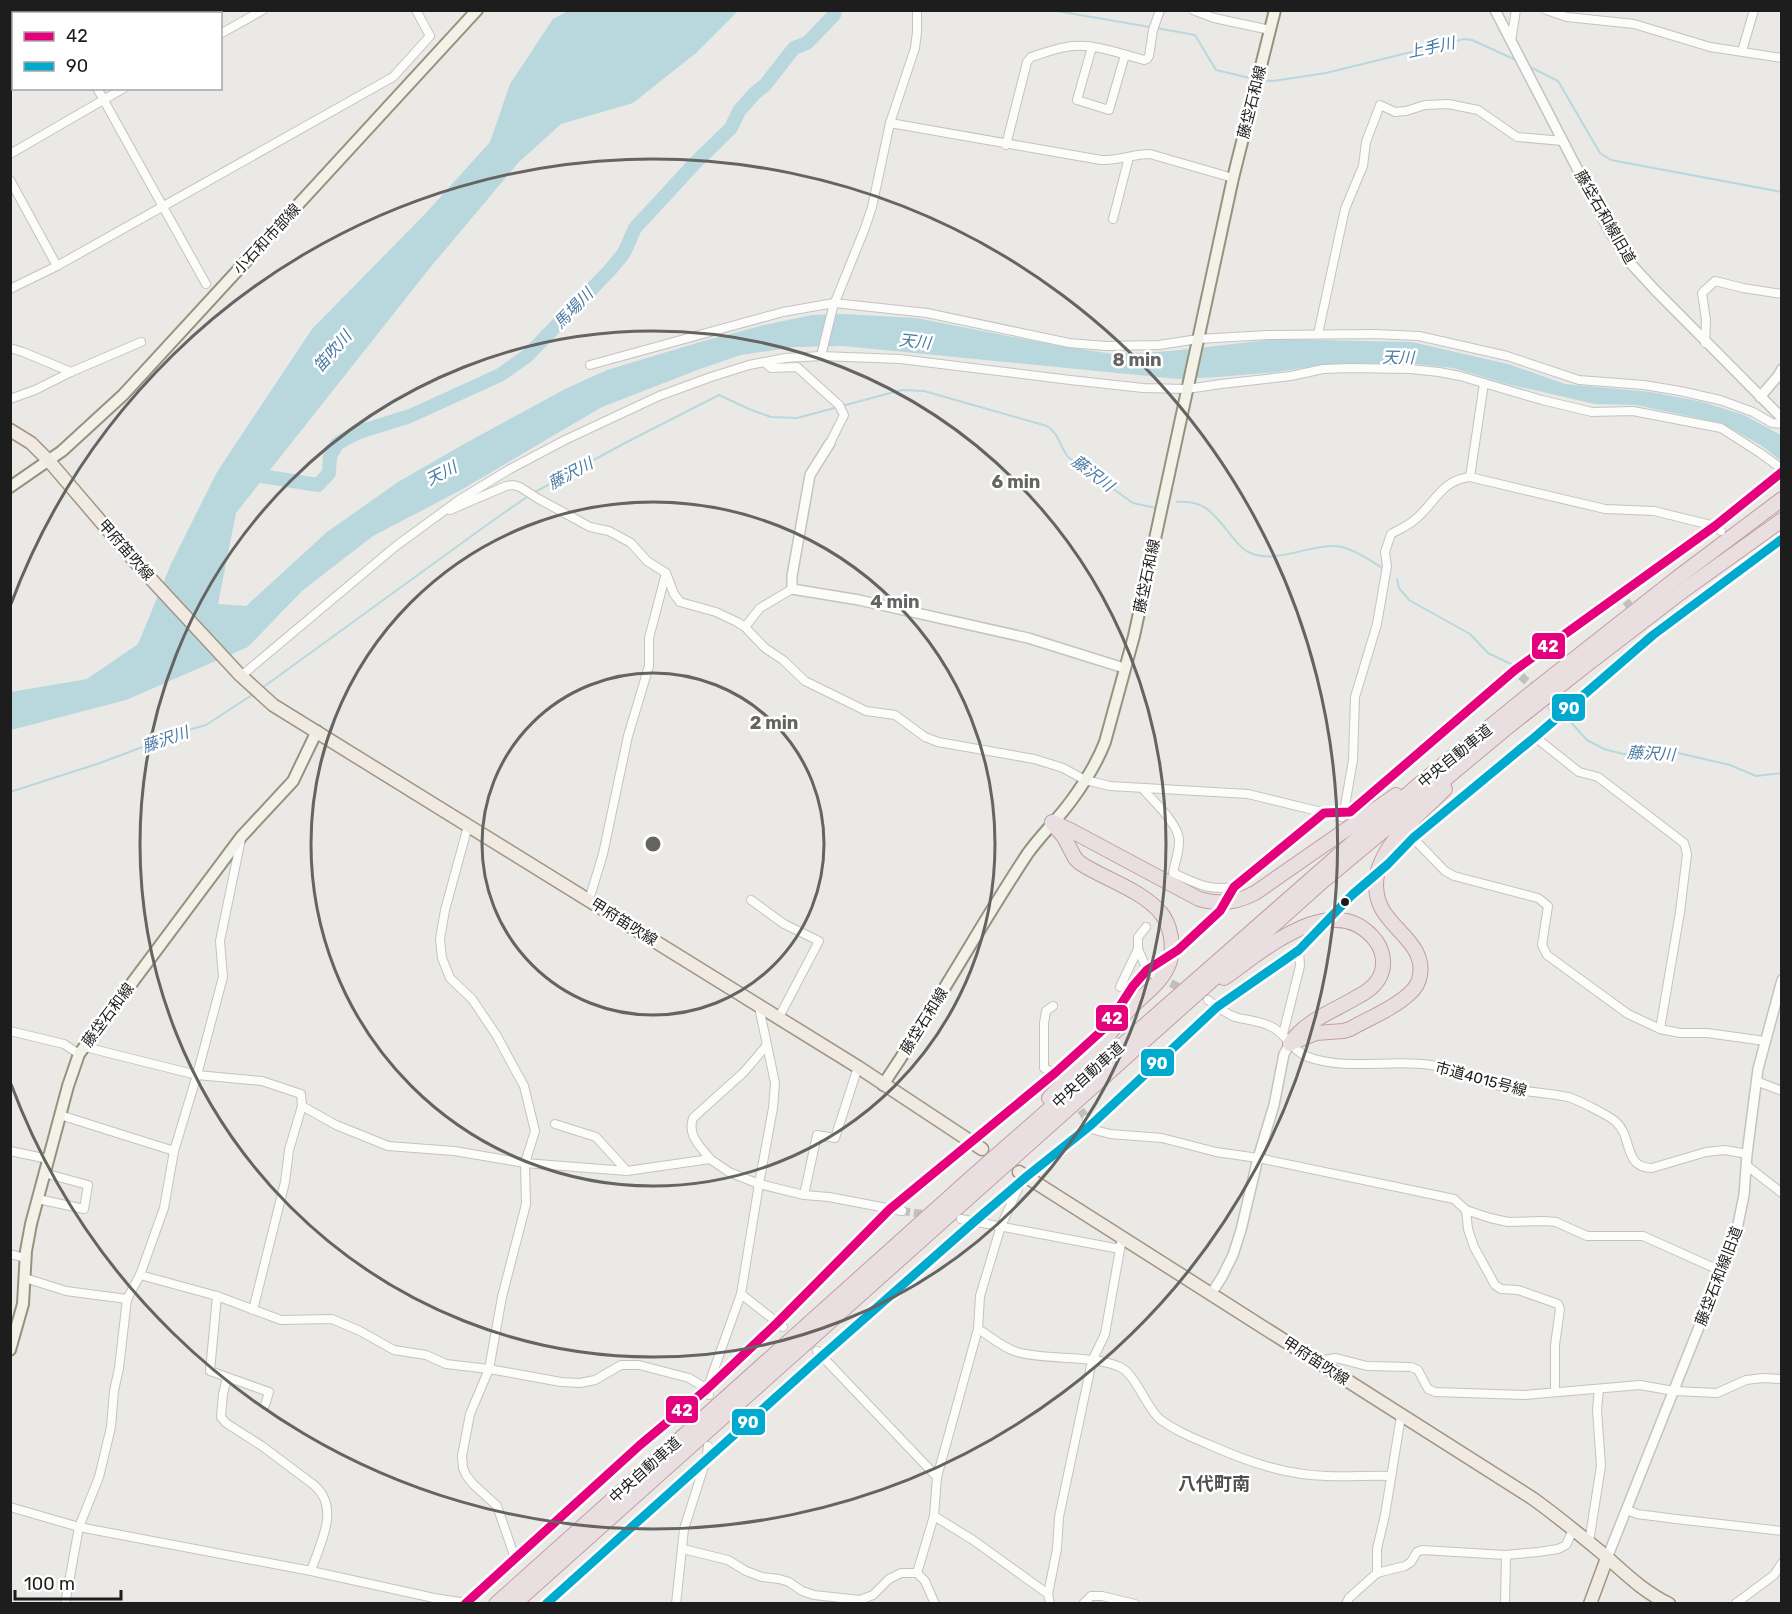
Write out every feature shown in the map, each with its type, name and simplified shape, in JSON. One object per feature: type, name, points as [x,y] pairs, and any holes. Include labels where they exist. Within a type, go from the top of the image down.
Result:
[{"type":"highway","name":"中央自動車道","points":[[496,1604],[972,1177],[1416,787],[1677,578],[1782,499]]},
{"type":"highway","name":"中央自動車道","points":[[514,1604],[1323,881],[1504,730],[1684,590],[1782,520]]},
{"type":"highway","points":[[1052,822],[1199,899],[1220,903],[1244,899],[1413,783],[1525,698]]},
{"type":"highway","points":[[1286,1039],[1350,1029],[1399,1002],[1415,989],[1421,971],[1420,962],[1411,944],[1390,921],[1378,900],[1376,878],[1380,865],[1392,843],[1405,828],[1504,730]]},
{"type":"highway","points":[[972,1177],[1099,1047],[1127,1012],[1164,974],[1170,961],[1170,934],[1167,922],[1160,912],[1138,895],[1080,863],[1052,822]]},
{"type":"highway","points":[[1070,1106],[1216,984],[1281,938],[1305,925],[1326,920],[1347,922],[1364,930],[1376,941],[1383,956],[1379,980],[1366,992],[1286,1039]]},
{"type":"main road","name":"小石和市部線","points":[[10,487],[53,464],[123,395],[477,10]]},
{"type":"main road","name":"藤垈石和線","points":[[883,1085],[1029,852],[1070,802],[1098,758],[1105,742],[1134,636],[1233,178],[1275,10]]},
{"type":"main road","name":"甲府笛吹線","points":[[10,430],[26,439],[53,464],[137,564],[264,698],[858,1067],[977,1146]]},
{"type":"main road","name":"藤垈石和線","points":[[10,1350],[23,1304],[28,1237],[60,1114],[82,1050],[241,837],[293,781],[317,731]]},
{"type":"main road","name":"甲府笛吹線","points":[[1022,1177],[1121,1244],[1211,1294],[1532,1498],[1589,1542],[1631,1580],[1669,1604]]},
{"type":"main road","points":[[1590,1604],[1607,1558]]},
{"type":"street","points":[[222,33],[263,10]]},
{"type":"street","points":[[10,289],[57,266],[393,77],[430,36],[416,10]]},
{"type":"street","points":[[822,354],[833,304],[872,207],[890,123],[915,48],[917,10]]},
{"type":"street","points":[[1006,145],[1027,62],[1031,57],[1070,46],[1092,46],[1147,59],[1160,10]]},
{"type":"street","points":[[1193,10],[1214,18],[1270,30]]},
{"type":"street","name":"藤垈石和線旧道","points":[[1495,10],[1611,234],[1632,265],[1705,343],[1782,418]]},
{"type":"street","points":[[1511,41],[1516,10]]},
{"type":"street","points":[[1546,10],[1567,17],[1634,24],[1710,47],[1782,58]]},
{"type":"street","points":[[1742,51],[1754,10]]},
{"type":"street","points":[[1092,46],[1077,100],[1109,110],[1125,55]]},
{"type":"street","points":[[98,90],[206,284]]},
{"type":"street","points":[[10,154],[121,90]]},
{"type":"street","points":[[1318,334],[1346,209],[1363,166],[1366,142],[1380,105],[1395,112],[1425,105],[1448,104],[1478,110],[1517,137],[1563,141]]},
{"type":"street","points":[[890,123],[1101,160],[1110,161],[1150,154],[1233,178]]},
{"type":"street","points":[[1113,219],[1129,157]]},
{"type":"street","points":[[10,180],[57,266]]},
{"type":"street","points":[[1705,343],[1706,320],[1702,293],[1715,281],[1782,294]]},
{"type":"street","points":[[590,365],[783,312],[833,304],[927,313],[1069,343],[1106,346],[1159,345],[1318,334],[1419,336],[1507,356],[1579,380],[1671,389],[1720,400],[1753,412],[1772,423],[1782,424]]},
{"type":"street","points":[[10,399],[141,342]]},
{"type":"street","points":[[10,348],[71,372]]},
{"type":"street","points":[[242,677],[396,546],[442,512],[459,500],[510,470],[565,440],[659,396],[711,376],[785,358],[822,354],[900,359],[1143,388],[1221,384],[1291,376],[1323,369],[1410,369],[1439,372],[1592,412],[1633,411],[1721,428],[1760,453],[1782,471],[1718,528],[1518,673],[1346,814],[1324,813],[1248,794],[1110,786],[1085,780],[1063,768],[1034,759],[938,742],[925,737],[895,715],[866,711],[805,681],[783,660],[765,648],[746,627],[716,612],[680,602],[674,594],[666,573],[646,561],[631,543],[609,531],[590,527],[525,490],[513,485],[506,486],[442,512]]},
{"type":"street","points":[[764,362],[771,368],[797,367],[841,407],[844,416],[810,475],[792,589]]},
{"type":"street","points":[[1760,397],[1782,369]]},
{"type":"street","points":[[1470,477],[1484,383]]},
{"type":"street","points":[[1346,814],[1345,806],[1353,760],[1355,697],[1377,624],[1387,566],[1385,552],[1391,534],[1412,522],[1449,484],[1461,478],[1470,477],[1605,509],[1654,511],[1718,528]]},
{"type":"street","points":[[1389,864],[1412,837],[1561,716],[1653,635],[1744,562],[1782,538]]},
{"type":"street","points":[[589,900],[603,854],[628,736],[649,666],[649,638],[666,573]]},
{"type":"street","points":[[746,627],[760,608],[792,589],[859,600],[1028,638],[1124,668]]},
{"type":"street","points":[[1647,628],[1653,635]]},
{"type":"street","points":[[1553,707],[1561,716]]},
{"type":"street","points":[[1535,737],[1579,772],[1598,777],[1684,843],[1687,854],[1680,912],[1660,1029]]},
{"type":"street","points":[[1142,788],[1177,831],[1179,841],[1173,873],[1208,888],[1232,891],[1324,813]]},
{"type":"street","points":[[468,826],[445,910],[440,939],[442,958],[450,978],[472,999],[497,1036],[524,1086],[535,1131],[525,1162],[526,1204],[502,1297],[489,1369],[470,1414],[462,1456],[463,1468],[473,1484],[497,1506],[515,1558]]},
{"type":"street","points":[[65,1604],[79,1527],[99,1477],[111,1427],[127,1299],[140,1275],[164,1208],[174,1151],[223,977],[220,941],[241,837]]},
{"type":"street","points":[[1412,837],[1445,871],[1454,876],[1538,898],[1548,906],[1542,945],[1547,955],[1628,1014],[1660,1029],[1680,1033],[1707,1033],[1765,1041]]},
{"type":"street","points":[[1336,913],[1352,895],[1371,880]]},
{"type":"street","points":[[751,900],[784,924],[819,941],[778,1019]]},
{"type":"street","points":[[1178,950],[1220,910]]},
{"type":"street","points":[[1120,987],[1138,949],[1138,937],[1146,927]]},
{"type":"street","points":[[546,1604],[706,1460],[820,1353],[975,1221],[1022,1177],[1089,1122],[1217,1007],[1299,950],[1322,928]]},
{"type":"street","points":[[1138,949],[1150,972]]},
{"type":"street","points":[[1211,1294],[1233,1255],[1274,1105],[1300,966],[1299,950]]},
{"type":"street","points":[[10,1507],[79,1527],[311,1570],[434,1598],[468,1603],[640,1445],[708,1392],[780,1325],[890,1209],[977,1146],[1057,1075],[1107,1026],[1133,986],[1164,959]]},
{"type":"street","name":"藤垈石和線旧道","points":[[1607,1558],[1741,1219],[1756,1081],[1782,980]]},
{"type":"street","points":[[1208,1000],[1233,1016],[1270,1026],[1286,1039]]},
{"type":"street","points":[[1053,1006],[1046,1011],[1044,1023],[1044,1068],[1057,1075]]},
{"type":"street","points":[[708,1392],[741,1294],[773,1108],[775,1083],[759,1007]]},
{"type":"street","points":[[10,1031],[82,1050],[197,1075],[262,1081],[301,1094],[302,1106],[289,1150],[285,1182],[253,1310]]},
{"type":"street","name":"市道4015号線","points":[[1286,1039],[1305,1056],[1316,1059],[1355,1063],[1416,1063],[1434,1066],[1498,1086],[1571,1098],[1616,1121],[1622,1129],[1636,1164],[1643,1168],[1652,1168],[1706,1152],[1725,1150],[1747,1154]]},
{"type":"street","points":[[767,1045],[744,1072],[693,1118],[690,1126],[693,1137],[710,1159],[729,1172],[759,1184],[804,1195],[829,1197],[902,1211]]},
{"type":"street","points":[[804,1195],[817,1135],[835,1138],[858,1067]]},
{"type":"street","points":[[1756,1081],[1782,1091]]},
{"type":"street","points":[[302,1106],[336,1125],[388,1146],[454,1151],[525,1162],[627,1171],[710,1159]]},
{"type":"street","points":[[60,1114],[174,1151]]},
{"type":"street","points":[[1089,1122],[1095,1130],[1110,1134],[1162,1138],[1216,1152],[1258,1158],[1454,1200],[1466,1210],[1508,1222],[1556,1222],[1587,1236],[1644,1236],[1722,1271]]},
{"type":"street","points":[[555,1124],[596,1137],[627,1171]]},
{"type":"street","points":[[10,1151],[48,1159]]},
{"type":"street","points":[[1746,1165],[1782,1193]]},
{"type":"street","points":[[38,1198],[84,1209],[88,1185],[44,1173]]},
{"type":"street","points":[[917,1573],[934,1516],[938,1477],[978,1329],[981,1296],[1001,1226],[1022,1177]]},
{"type":"street","points":[[1466,1210],[1469,1234],[1474,1247],[1495,1285],[1501,1289],[1518,1290],[1558,1304],[1560,1309],[1555,1345],[1555,1392]]},
{"type":"street","points":[[961,1219],[1121,1244],[1105,1334],[1092,1360],[1059,1517],[1057,1549],[1048,1594],[1050,1604]]},
{"type":"street","points":[[10,1254],[26,1258]]},
{"type":"street","points":[[140,1275],[217,1296],[281,1320],[332,1319],[394,1350],[426,1355],[446,1364],[580,1383],[595,1380],[621,1365],[639,1365],[689,1378],[708,1392]]},
{"type":"street","points":[[26,1278],[66,1291],[127,1299]]},
{"type":"street","points":[[741,1294],[780,1325]]},
{"type":"street","points":[[217,1296],[210,1371],[269,1392],[265,1405]]},
{"type":"street","points":[[978,1329],[1014,1352],[1040,1357],[1092,1360],[1122,1368],[1139,1388],[1157,1417],[1181,1432],[1255,1464],[1287,1472],[1327,1476],[1391,1476]]},
{"type":"street","points":[[820,1353],[938,1477]]},
{"type":"street","points":[[1316,1361],[1336,1358],[1367,1366],[1411,1367],[1418,1370],[1428,1389],[1435,1392],[1524,1395],[1640,1385],[1674,1391],[1717,1393],[1746,1380],[1782,1379]]},
{"type":"street","points":[[227,1378],[221,1417],[226,1423],[262,1446],[314,1485],[326,1501],[328,1520],[311,1570]]},
{"type":"street","points":[[1589,1542],[1601,1466],[1597,1410],[1599,1389]]},
{"type":"street","points":[[1377,1573],[1377,1549],[1401,1416]]},
{"type":"street","points":[[676,1604],[684,1529],[706,1460],[708,1446]]},
{"type":"street","points":[[1627,1510],[1637,1514],[1782,1531]]},
{"type":"street","points":[[934,1516],[973,1540],[1048,1594]]},
{"type":"street","points":[[1346,1604],[1349,1598],[1377,1573],[1405,1566],[1411,1562],[1417,1552],[1422,1550],[1506,1555],[1558,1549],[1566,1545],[1574,1530]]},
{"type":"street","points":[[683,1549],[728,1560],[746,1571],[762,1577],[789,1582],[802,1591],[814,1595],[860,1600],[873,1595],[889,1579],[901,1573],[917,1573],[925,1581],[935,1604]]},
{"type":"street","points":[[1505,1604],[1506,1555]]},
{"type":"street","points":[[1735,1604],[1773,1575],[1782,1563]]},
{"type":"street","points":[[1083,1604],[1091,1596],[1102,1596],[1135,1604]]},
{"type":"water","points":[[568,11],[738,11],[696,53],[633,103],[561,124],[518,163],[429,269],[236,513],[218,604],[246,606],[327,532],[398,482],[565,389],[607,370],[700,342],[812,315],[844,314],[916,318],[1113,354],[1171,351],[1276,339],[1412,342],[1508,364],[1565,384],[1651,392],[1703,402],[1744,415],[1781,435],[1781,461],[1762,446],[1716,422],[1636,405],[1595,404],[1507,384],[1453,368],[1406,363],[1328,364],[1277,372],[1178,379],[843,346],[795,347],[741,355],[602,407],[461,490],[373,536],[302,591],[248,647],[126,700],[11,730],[11,692],[87,679],[138,644],[171,564],[217,472],[312,329],[425,214],[490,142],[510,84],[553,19]]},
{"type":"waterway","name":"馬場川","points":[[248,474],[318,485],[329,473],[330,456],[337,444],[345,439],[359,432],[410,416],[500,375],[527,356],[610,270],[624,253],[635,228],[731,128],[739,111],[765,85],[794,48],[807,43],[834,15],[835,10]]},
{"type":"waterway","name":"上手川","points":[[1051,10],[1150,27]]},
{"type":"waterway","name":"上手川","points":[[1156,28],[1195,35],[1216,70],[1254,79]]},
{"type":"waterway","name":"上手川","points":[[1260,80],[1273,81],[1326,73],[1464,39],[1472,40],[1518,61]]},
{"type":"waterway","name":"上手川","points":[[1528,66],[1558,81],[1600,153],[1611,160],[1782,192]]},
{"type":"waterway","name":"藤沢川","points":[[535,492],[719,395],[771,417],[797,418],[903,390],[924,391],[1047,426],[1057,437],[1068,457],[1133,503],[1156,508]]},
{"type":"waterway","name":"藤沢川","points":[[262,688],[530,495]]},
{"type":"waterway","name":"藤沢川","points":[[1177,502],[1188,502],[1204,507],[1248,552],[1280,556],[1313,548],[1334,546],[1354,551],[1384,569]]},
{"type":"waterway","name":"藤沢川","points":[[1397,579],[1399,588],[1409,600],[1470,634],[1488,653],[1513,665]]},
{"type":"waterway","name":"藤沢川","points":[[10,792],[206,725],[255,693]]},
{"type":"waterway","name":"藤沢川","points":[[1566,717],[1587,740],[1604,749],[1623,754],[1642,754],[1665,750],[1730,765],[1756,776],[1782,773]]},
{"type":"tunnel","points":[[1626,601],[1647,629]]},
{"type":"tunnel","points":[[1521,676],[1537,691]]},
{"type":"tunnel","points":[[1160,978],[1187,991]]},
{"type":"tunnel","points":[[1074,1100],[1087,1119]]},
{"type":"tunnel","points":[[902,1211],[930,1215]]},
{"type":"transit line","name":"42","points":[[465,1604],[640,1445],[707,1389],[777,1323],[890,1209],[1055,1073],[1107,1026],[1133,986],[1147,970],[1178,950],[1220,911],[1234,887],[1324,813],[1350,812],[1515,670],[1715,526],[1782,472]]},
{"type":"transit line","name":"90","points":[[546,1604],[975,1221],[1091,1125],[1217,1007],[1299,950],[1352,895],[1388,864],[1413,838],[1653,635],[1782,539]]},
{"type":"district","name":"八代町南","points":[[1214,1484]]},
{"type":"water label","name":"天川","points":[[915,341]]},
{"type":"water label","name":"笛吹川","points":[[332,351]]},
{"type":"water label","name":"天川","points":[[1398,357]]},
{"type":"water label","name":"天川","points":[[441,473]]}]
